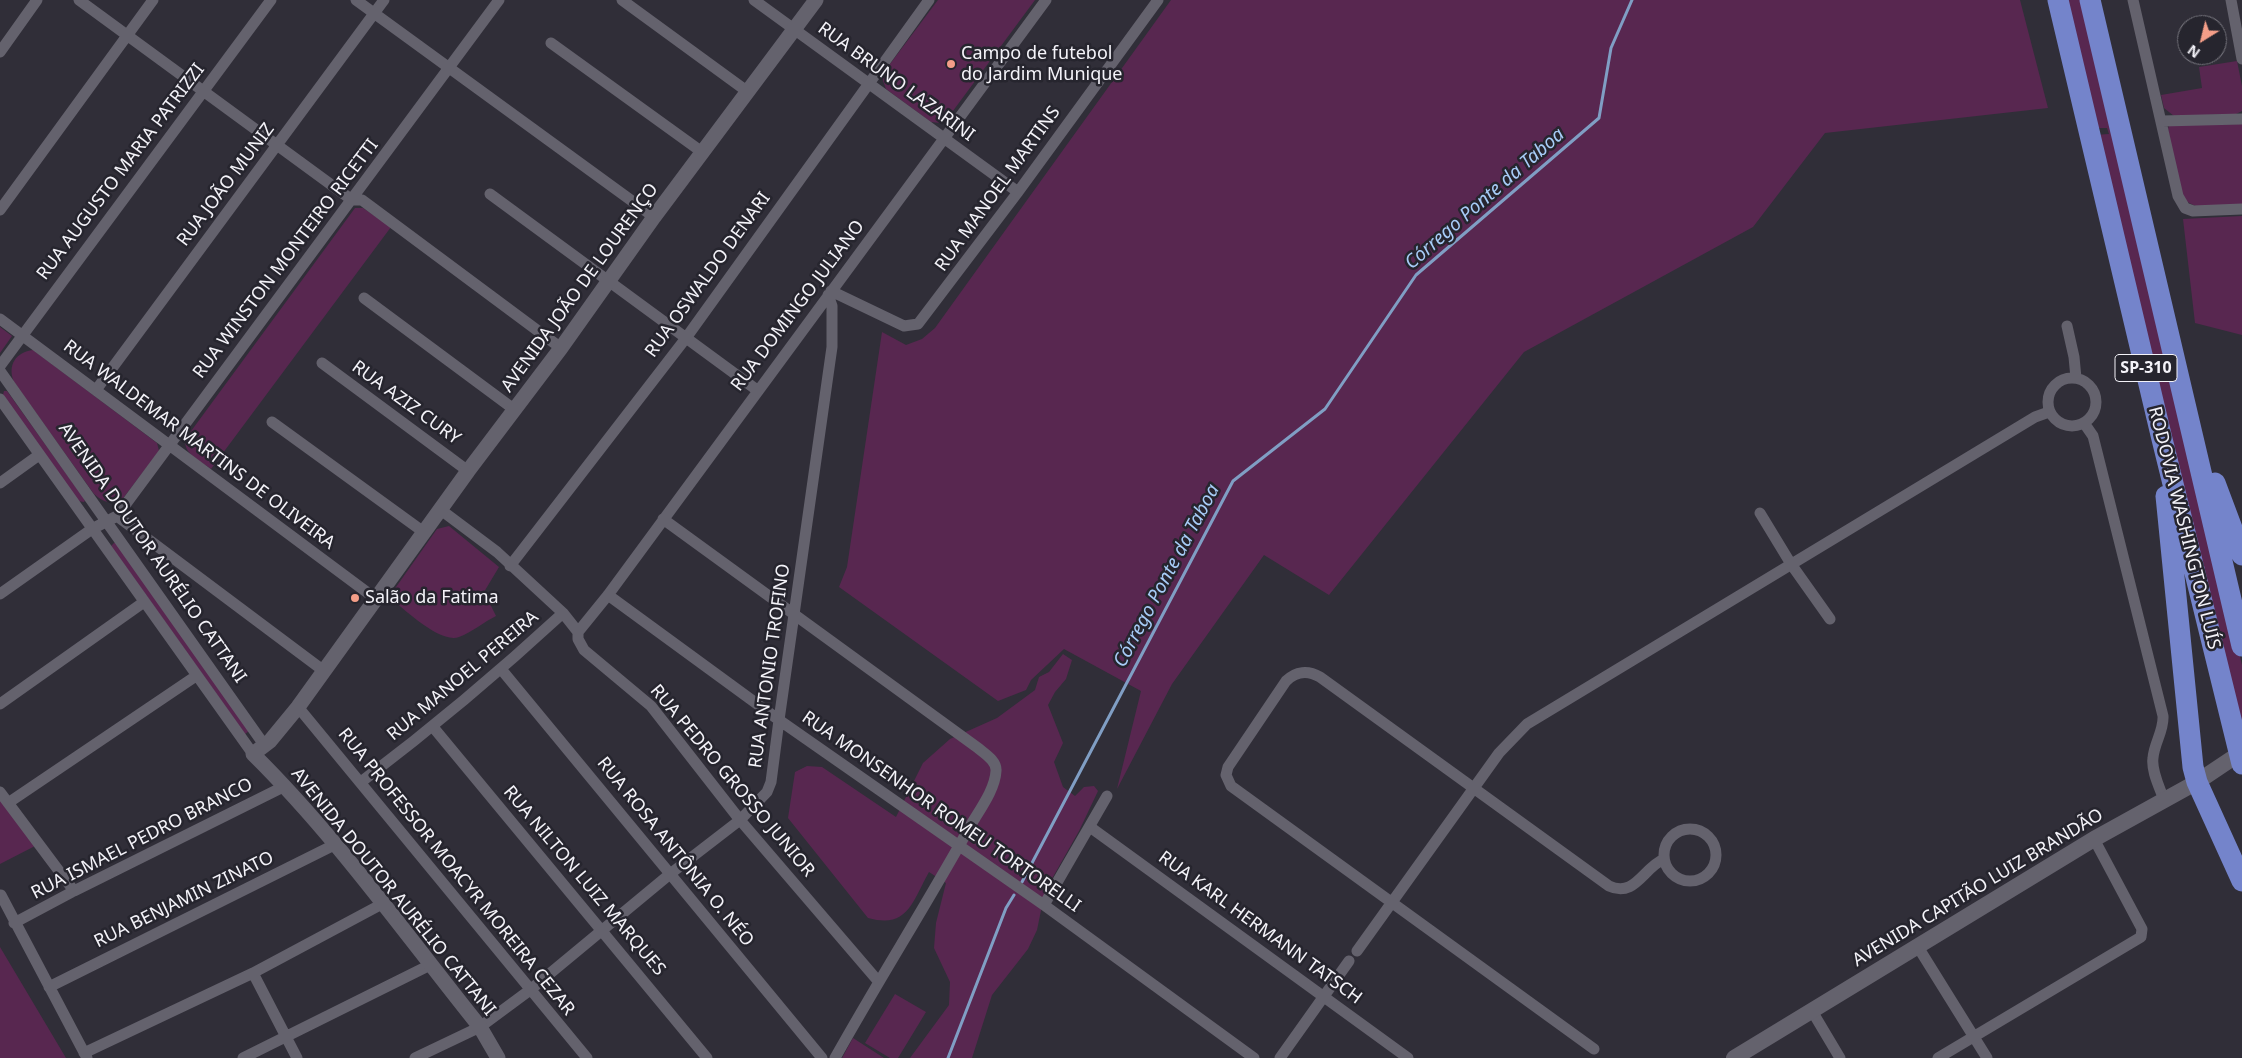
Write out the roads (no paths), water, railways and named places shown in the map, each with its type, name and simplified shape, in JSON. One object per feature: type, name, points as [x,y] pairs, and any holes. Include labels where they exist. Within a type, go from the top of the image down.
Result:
[{"type":"highway","name":"RODOVIA WASHINGTON LUÍS","points":[[2058,0],[2162,439],[2239,743],[2242,763]]},
{"type":"highway","name":"RODOVIA WASHINGTON LUÍS","points":[[2090,0],[2242,646]]},
{"type":"highway","points":[[2185,404],[2242,555]]},
{"type":"highway","points":[[2162,439],[2193,767],[2197,782],[2242,881]]},
{"type":"main road","name":"AVENIDA CAPITÃO LUIZ BRANDÃO","points":[[1734,1058],[2094,839],[2197,782],[2239,743]]},
{"type":"street","points":[[0,52],[38,0]]},
{"type":"street","points":[[79,0],[352,200],[362,200],[561,348]]},
{"type":"street","points":[[0,210],[153,0]]},
{"type":"street","name":"RUA AUGUSTO MARIA PATRIZZI","points":[[0,366],[271,0]]},
{"type":"street","points":[[356,0],[654,217]]},
{"type":"street","name":"RUA JOÃO MUNIZ","points":[[96,390],[384,0]]},
{"type":"street","name":"RUA WINSTON MONTEIRO RICETTI","points":[[0,594],[92,529],[112,518],[169,445],[499,0]]},
{"type":"street","points":[[622,0],[748,92]]},
{"type":"street","name":"RUA BRUNO LAZARINI","points":[[754,0],[1018,192]]},
{"type":"street","name":"AVENIDA JOÃO DE LOURENÇO","points":[[259,750],[298,707],[468,471],[610,282],[654,217],[816,0]]},
{"type":"street","name":"RUA OSWALDO DENARI","points":[[510,566],[686,338],[929,0]]},
{"type":"street","name":"RUA DOMINGO JULIANO","points":[[578,632],[608,595],[757,390],[1046,0]]},
{"type":"street","name":"RUA MANOEL MARTINS","points":[[830,293],[904,326],[918,324],[1018,192],[1158,0]]},
{"type":"street","points":[[2133,0],[2178,196],[2185,208],[2193,211],[2242,208]]},
{"type":"street","points":[[2231,0],[2240,32],[2242,59]]},
{"type":"street","points":[[551,43],[702,152]]},
{"type":"street","points":[[2162,122],[2242,120]]},
{"type":"street","points":[[490,194],[757,390]]},
{"type":"street","name":"RUA ANTONIO TROFINO","points":[[415,1058],[480,1027],[530,990],[670,874],[740,820],[768,792],[772,782],[793,615],[832,348],[832,306],[830,293]]},
{"type":"street","points":[[364,298],[515,410]]},
{"type":"street","name":"RUA WALDEMAR MARTINS DE OLIVEIRA","points":[[0,319],[376,599]]},
{"type":"street","points":[[2066,326],[2074,357],[2076,378]]},
{"type":"street","name":"RUA AZIZ CURY","points":[[322,363],[468,471]]},
{"type":"street","name":"AVENIDA DOUTOR AURÉLIO CATTANI","points":[[0,371],[112,518],[259,750],[285,786],[480,1027],[498,1058]]},
{"type":"street","points":[[2065,378],[2076,378],[2087,383],[2096,398],[2095,410],[2084,423],[2073,426],[2061,424],[2049,412],[2047,400],[2051,389],[2065,378]]},
{"type":"street","name":"AVENIDA DOUTOR AURÉLIO CATTANI","points":[[0,399],[196,676],[259,750]]},
{"type":"street","points":[[1357,951],[1507,743],[1538,716],[2035,417],[2049,412]]},
{"type":"street","points":[[272,422],[424,533]]},
{"type":"street","points":[[2084,423],[2093,436],[2163,716],[2164,724],[2152,758],[2164,800]]},
{"type":"street","points":[[0,483],[39,455]]},
{"type":"street","name":"RUA PEDRO GROSSO JUNIOR","points":[[441,510],[497,552],[562,613],[578,632],[578,639],[584,650],[651,706],[740,820],[878,981]]},
{"type":"street","points":[[1760,513],[1791,564],[1830,619]]},
{"type":"street","points":[[112,518],[324,671]]},
{"type":"street","points":[[663,519],[978,748],[994,763],[996,774],[989,791],[835,1058]]},
{"type":"street","name":"RUA MONSENHOR ROMEU TORTORELLI","points":[[608,595],[779,720],[958,847],[1044,905],[1254,1058]]},
{"type":"street","points":[[0,704],[144,602]]},
{"type":"street","name":"RUA MANOEL PEREIRA","points":[[361,782],[433,727],[501,669],[562,613]]},
{"type":"street","name":"RUA ROSA ANTÔNIA O. NÉO","points":[[501,669],[822,1058]]},
{"type":"street","points":[[1594,1050],[1391,904],[1228,783],[1226,775],[1228,766],[1286,681],[1300,673],[1316,675],[1614,888],[1625,889],[1635,885],[1656,862],[1664,859]]},
{"type":"street","points":[[8,802],[196,676]]},
{"type":"street","name":"RUA PROFESSOR MOACYR MOREIRA CEZAR","points":[[298,707],[587,1058]]},
{"type":"street","name":"RUA NILTON LUIZ MARQUES","points":[[433,727],[707,1058]]},
{"type":"street","name":"RUA ISMAEL PEDRO BRANCO","points":[[14,923],[285,786]]},
{"type":"street","points":[[0,792],[74,891]]},
{"type":"street","points":[[1044,905],[1107,796]]},
{"type":"street","name":"RUA KARL HERMANN TATSCH","points":[[1090,827],[1408,1058]]},
{"type":"street","points":[[1682,829],[1701,830],[1710,838],[1716,850],[1715,862],[1709,873],[1692,881],[1674,875],[1664,859],[1667,841],[1682,829]]},
{"type":"street","points":[[1938,1058],[2050,989],[2138,940],[2142,934],[2142,929],[2094,839]]},
{"type":"street","name":"RUA BENJAMIN ZINATO","points":[[49,987],[334,845]]},
{"type":"street","points":[[1,895],[14,923],[86,1055],[253,973],[382,904]]},
{"type":"street","points":[[1918,947],[1987,1058]]},
{"type":"street","points":[[1280,1058],[1349,961]]},
{"type":"street","points":[[243,1058],[430,965]]},
{"type":"street","points":[[253,973],[297,1058]]},
{"type":"street","points":[[1812,1011],[1840,1058]]},
{"type":"waterway","name":"Córrego Ponte da Taboa","points":[[1022,882],[1233,481],[1325,409],[1416,275],[1599,118],[1611,48],[1632,0]]},
{"type":"waterway","name":"Córrego Ponte da Taboa","points":[[948,1058],[1006,908],[1014,895]]},
{"type":"place","name":"Campo de futebol do Jardim Munique","points":[[951,64]]},
{"type":"place","name":"Salão da Fatima","points":[[355,598]]}]
